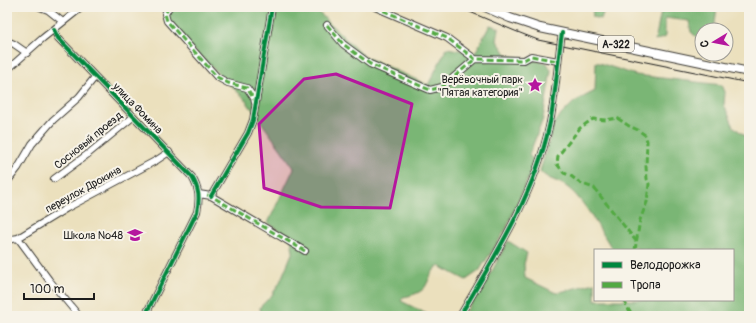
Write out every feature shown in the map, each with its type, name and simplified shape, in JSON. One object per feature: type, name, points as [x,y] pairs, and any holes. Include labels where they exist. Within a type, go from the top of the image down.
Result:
[{"type":"highway","name":"А-322","points":[[485,7],[529,24],[562,33],[749,72]]},
{"type":"street","points":[[40,7],[48,10],[63,22]]},
{"type":"street","points":[[7,70],[82,7]]},
{"type":"street","points":[[169,7],[165,14],[167,21],[217,77],[228,83],[247,88],[254,98],[255,105]]},
{"type":"street","points":[[211,196],[248,133],[253,120],[272,7]]},
{"type":"street","points":[[375,7],[447,38],[475,59],[524,60],[532,56],[558,61]]},
{"type":"street","points":[[327,25],[343,44],[370,64],[430,90],[442,87],[475,59]]},
{"type":"street","name":"улица Фомина","points":[[54,30],[58,38],[192,177],[196,183],[199,194]]},
{"type":"street","points":[[460,316],[505,238],[533,178],[549,128],[562,33]]},
{"type":"street","points":[[7,41],[27,53]]},
{"type":"street","points":[[7,182],[18,168],[32,144],[53,120],[79,97],[95,77]]},
{"type":"street","name":"Сосновый проезд","points":[[54,180],[133,117]]},
{"type":"street","name":"переулок Дрокина","points":[[7,240],[18,238],[67,208],[157,160],[169,152]]},
{"type":"street","points":[[145,316],[197,212],[199,194],[211,196],[305,250]]},
{"type":"street","points":[[18,238],[49,280],[79,316]]},
{"type":"highlighted area","points":[[336,74],[412,104],[390,208],[321,207],[264,188],[259,124],[304,79]]},
{"type":"green space","points":[[168,7],[314,7],[364,56],[428,85],[447,48],[475,53],[490,25],[499,28],[497,41],[507,55],[547,63],[551,70],[543,119],[529,155],[535,162],[506,229],[479,271],[466,280],[439,266],[432,272],[427,284],[421,291],[403,297],[401,301],[431,316],[261,316],[260,307],[272,295],[280,282],[293,251],[291,239],[268,223],[294,168],[244,98],[165,22]]},
{"type":"green space","points":[[592,7],[605,7],[601,19],[593,17]]},
{"type":"green space","points":[[662,7],[717,7],[715,22],[694,22],[694,35],[691,32],[689,21],[665,18],[665,37],[655,41]]},
{"type":"green space","points":[[596,62],[636,75],[722,85],[725,92],[724,105],[734,127],[749,139],[749,316],[463,316],[492,271],[508,241],[527,253],[524,264],[525,278],[556,293],[594,283],[594,301],[734,301],[734,249],[637,249],[637,247],[631,249],[612,249],[580,199],[564,185],[547,177],[540,171],[555,121],[574,102],[595,91]]},
{"type":"tram line","points":[[458,7],[538,40],[749,83]]},
{"type":"marked path","points":[[169,7],[165,14],[167,21],[217,77],[228,83],[247,88],[255,101]]},
{"type":"marked path","points":[[375,7],[447,38],[475,59],[524,60],[531,56],[558,61]]},
{"type":"marked path","points":[[327,25],[343,44],[370,64],[430,90],[442,87],[475,59]]},
{"type":"marked path","points":[[635,249],[640,220],[647,202],[649,184],[646,167],[647,141],[645,135],[617,118],[606,120],[593,119],[580,128],[558,156],[557,164],[564,173],[580,183],[594,188],[636,241]]},
{"type":"marked path","points":[[207,195],[305,251]]},
{"type":"marked path","points":[[625,301],[628,309],[633,316]]},
{"type":"cycle path","points":[[211,196],[248,133],[253,120],[272,7]]},
{"type":"cycle path","points":[[54,30],[58,38],[192,177],[196,186],[199,198],[197,212],[145,316]]},
{"type":"cycle path","points":[[460,316],[500,248],[534,177],[549,127],[562,33]]},
{"type":"place","name":"Верёвочный парк \"Пятая категория\"","points":[[535,85]]},
{"type":"place","name":"Школа №48","points":[[135,235]]}]
